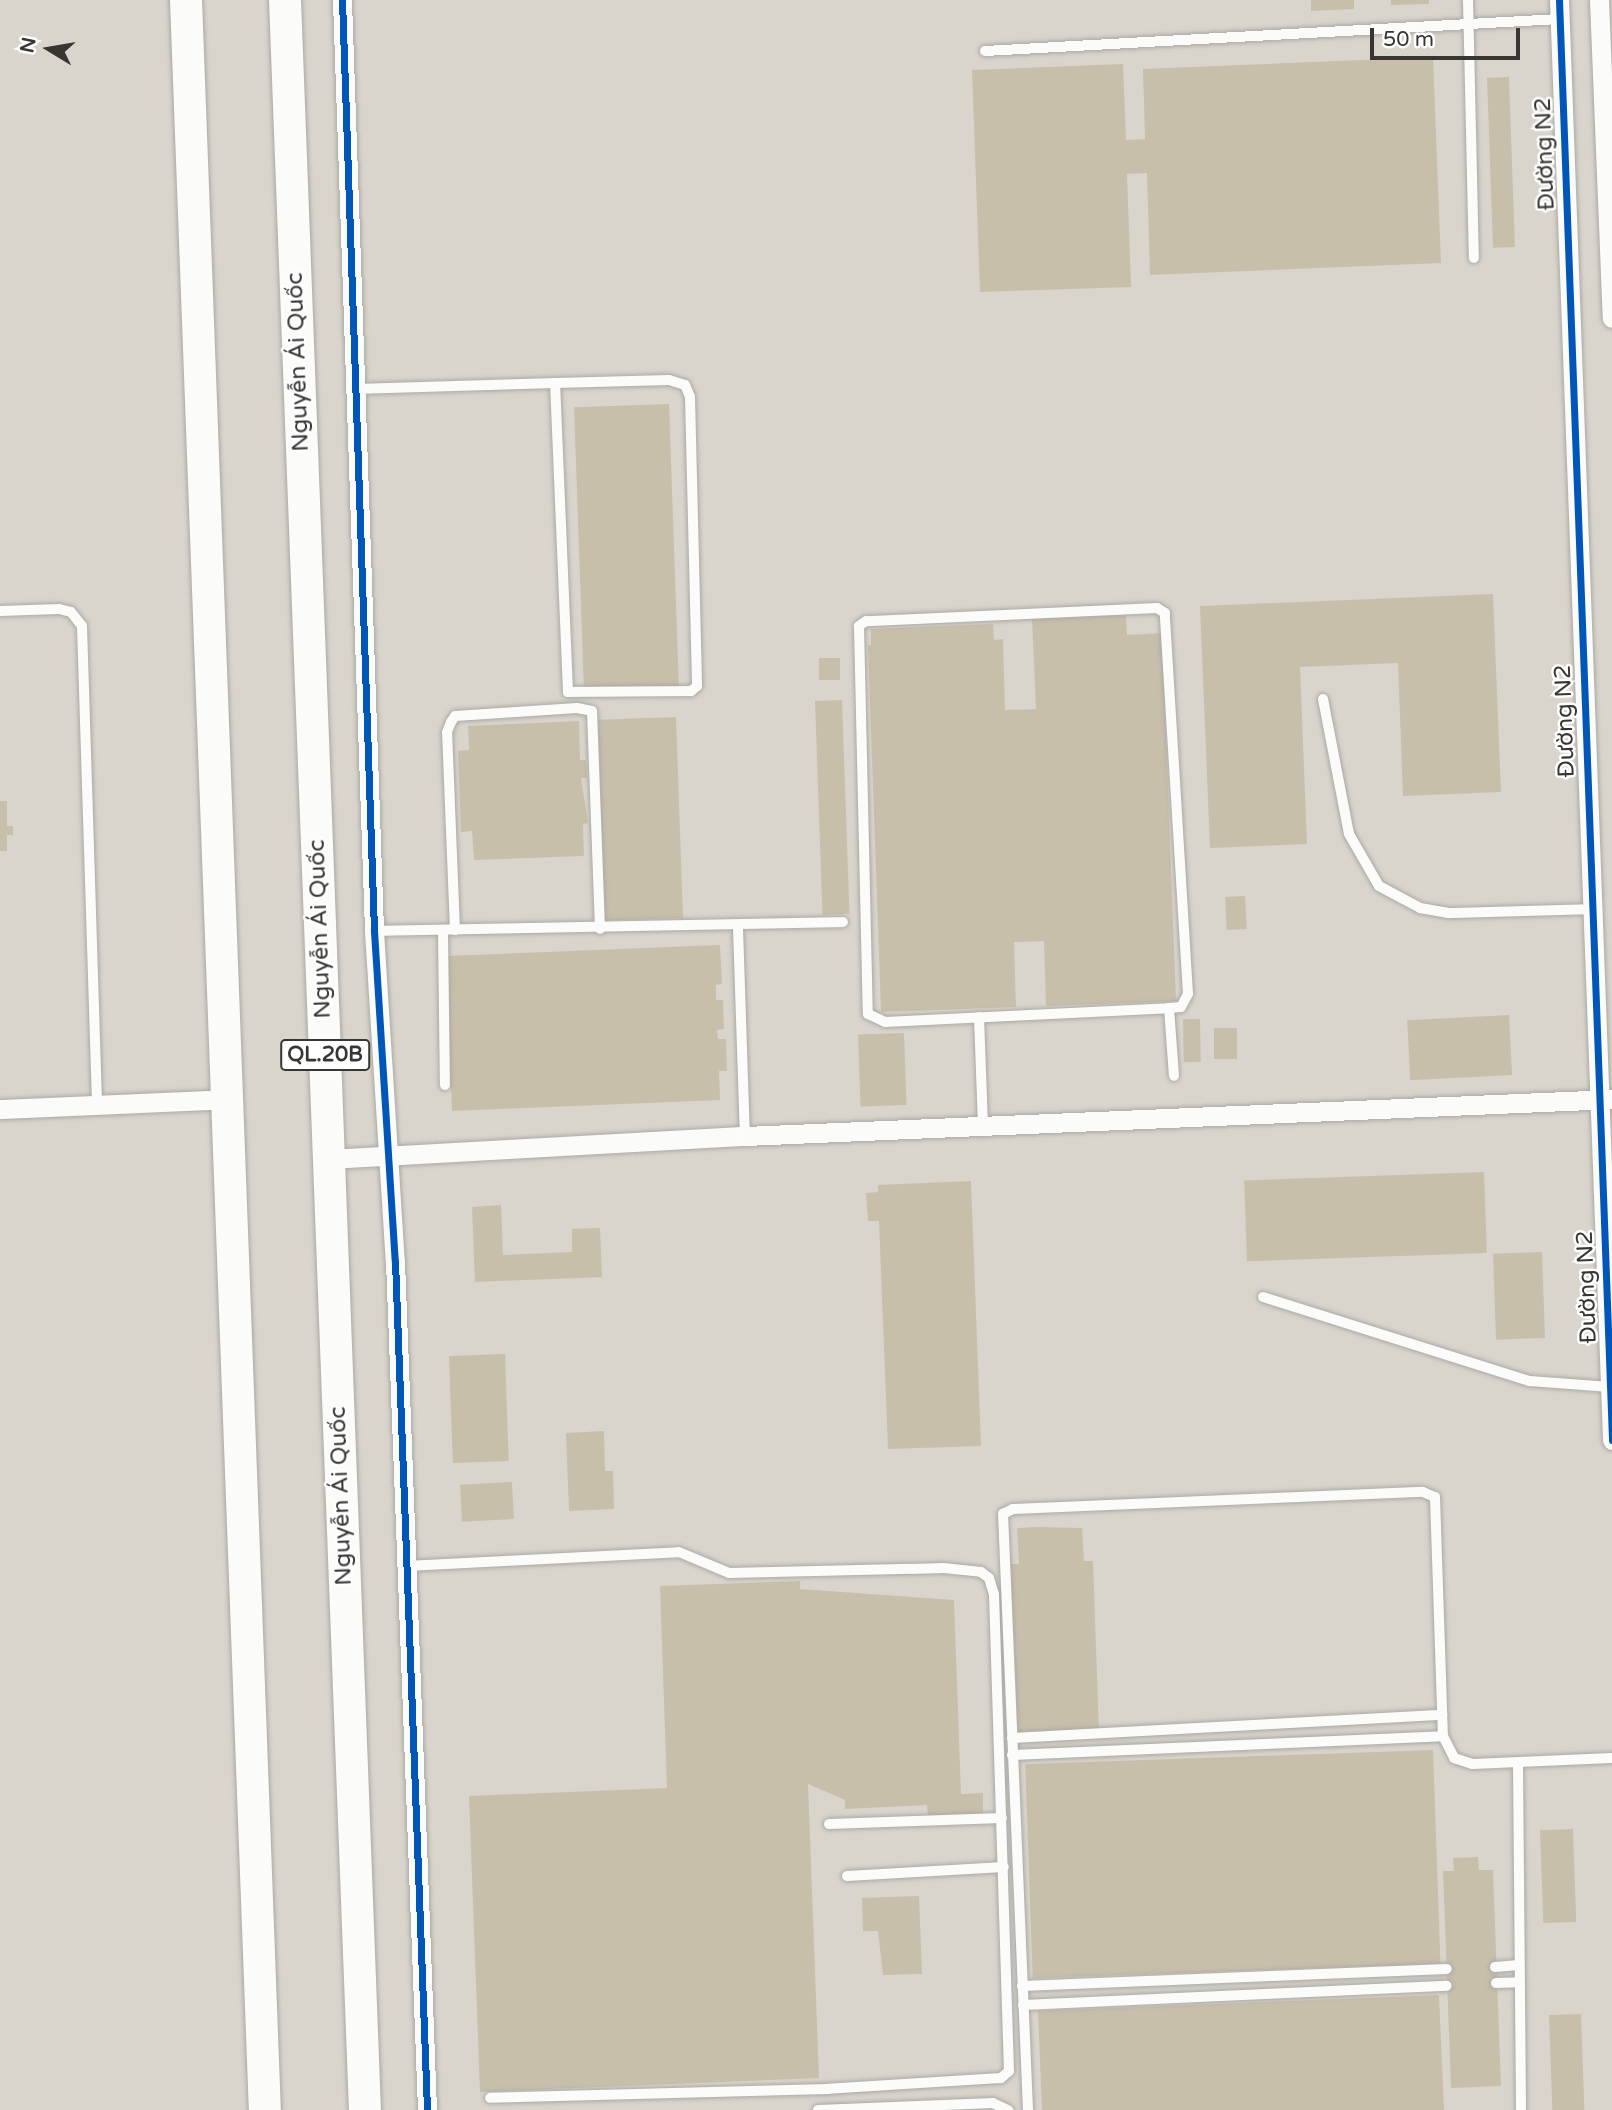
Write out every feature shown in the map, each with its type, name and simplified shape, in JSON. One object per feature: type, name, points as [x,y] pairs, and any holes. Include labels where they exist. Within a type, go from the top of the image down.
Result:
[{"type":"main road","points":[[186,0],[265,2110]]},
{"type":"main road","name":"Nguyễn Ái Quốc","points":[[285,0],[365,2110]]},
{"type":"street","points":[[342,0],[374,931],[406,1566],[427,2110]]},
{"type":"street","points":[[1603,6],[1612,318]]},
{"type":"street","name":"Đường N2","points":[[1559,10],[1591,909],[1605,1099],[1612,1440]]},
{"type":"street","points":[[328,1159],[387,1153],[745,1136],[1605,1099]]},
{"type":"street","points":[[0,1109],[228,1100]]},
{"type":"lane","points":[[1468,0],[1474,258]]},
{"type":"lane","points":[[985,51],[1469,24],[1559,10]]},
{"type":"lane","points":[[355,388],[668,380],[685,385],[690,397],[697,686],[691,691],[568,692],[555,383]]},
{"type":"lane","points":[[1157,608],[1165,613],[1188,994],[1181,1007],[1169,1008],[885,1022],[868,1014],[857,639],[859,626],[866,621],[1157,608]]},
{"type":"lane","points":[[0,611],[59,609],[71,612],[82,626],[97,1105]]},
{"type":"lane","points":[[1323,699],[1349,834],[1380,886],[1420,908],[1449,913],[1591,909]]},
{"type":"lane","points":[[456,930],[447,732],[451,722],[456,716],[577,708],[592,711],[600,929]]},
{"type":"lane","points":[[374,931],[738,928],[844,922]]},
{"type":"lane","points":[[738,928],[745,1136]]},
{"type":"lane","points":[[443,931],[445,1085]]},
{"type":"lane","points":[[1169,1008],[1174,1076]]},
{"type":"lane","points":[[979,1017],[983,1126]]},
{"type":"lane","points":[[1264,1297],[1530,1381],[1610,1387]]},
{"type":"lane","points":[[1028,2110],[1003,1514],[1013,1509],[1423,1492],[1435,1497],[1443,1736],[1454,1758],[1472,1764],[1612,1758]]},
{"type":"lane","points":[[406,1566],[680,1552],[729,1573],[944,1568],[981,1572],[989,1578],[994,1594],[1011,2059],[1001,2078],[828,2089],[490,2098]]},
{"type":"lane","points":[[1012,1738],[1442,1715]]},
{"type":"lane","points":[[1244,1725],[1247,1745]]},
{"type":"lane","points":[[1119,1732],[1121,1750]]},
{"type":"lane","points":[[1012,1755],[1443,1736]]},
{"type":"lane","points":[[1518,1763],[1521,2110]]},
{"type":"lane","points":[[829,1824],[1002,1818]]},
{"type":"lane","points":[[847,1876],[1004,1867]]},
{"type":"lane","points":[[1495,1967],[1519,1965]]},
{"type":"lane","points":[[1023,1986],[1447,1969]]},
{"type":"lane","points":[[1260,1976],[1261,1994]]},
{"type":"lane","points":[[1496,1983],[1520,1982]]},
{"type":"lane","points":[[1023,2005],[1447,1986]]},
{"type":"lane","points":[[818,2110],[993,2103],[1008,2110]]},
{"type":"shaded area","points":[[0,0],[1612,0],[1612,2110],[0,2110]]},
{"type":"building","points":[[1311,0],[1354,0],[1354,9],[1311,11]]},
{"type":"building","points":[[1391,0],[1429,0],[1429,4],[1391,5]]},
{"type":"building","points":[[1433,57],[1441,263],[1150,275],[1147,173],[1127,174],[1131,287],[980,292],[972,70],[1123,64],[1126,140],[1145,139],[1143,69]]},
{"type":"building","points":[[1509,77],[1515,247],[1493,248],[1487,78]]},
{"type":"building","points":[[669,404],[679,688],[584,691],[574,407]]},
{"type":"building","points":[[1493,594],[1501,792],[1403,796],[1398,663],[1300,667],[1307,844],[1210,848],[1200,606]]},
{"type":"building","points":[[1126,615],[1127,635],[1162,633],[1176,1001],[1046,1006],[1044,941],[1014,942],[1016,1007],[881,1012],[868,645],[871,645],[871,629],[993,624],[994,640],[1003,639],[1005,710],[1036,709],[1032,618]]},
{"type":"building","points":[[819,658],[840,658],[840,680],[819,680]]},
{"type":"building","points":[[842,700],[849,914],[822,915],[815,701]]},
{"type":"building","points":[[676,717],[683,918],[605,921],[598,720]]},
{"type":"building","points":[[579,721],[580,760],[586,760],[587,778],[581,778],[588,823],[583,824],[584,856],[474,860],[472,831],[461,832],[458,751],[469,750],[468,726]]},
{"type":"building","points":[[0,801],[7,801],[7,826],[13,826],[13,835],[7,835],[7,851],[0,851]]},
{"type":"building","points":[[1245,896],[1247,929],[1227,930],[1225,897]]},
{"type":"building","points":[[720,945],[722,984],[716,985],[716,1000],[723,1000],[724,1029],[717,1030],[718,1039],[726,1039],[727,1071],[719,1071],[720,1100],[452,1111],[446,956]]},
{"type":"building","points":[[1509,1015],[1512,1075],[1410,1080],[1407,1020]]},
{"type":"building","points":[[1183,1019],[1200,1019],[1201,1062],[1184,1062]]},
{"type":"building","points":[[1214,1028],[1237,1028],[1237,1059],[1214,1059]]},
{"type":"building","points":[[904,1033],[907,1105],[861,1107],[858,1035]]},
{"type":"building","points":[[1484,1172],[1487,1253],[1247,1261],[1244,1180]]},
{"type":"building","points":[[971,1181],[981,1446],[888,1449],[879,1221],[868,1221],[866,1193],[878,1192],[878,1185]]},
{"type":"building","points":[[501,1205],[503,1255],[572,1252],[572,1229],[600,1228],[602,1277],[475,1282],[472,1207]]},
{"type":"building","points":[[1542,1252],[1545,1338],[1496,1340],[1493,1254]]},
{"type":"building","points":[[505,1354],[509,1461],[453,1463],[449,1356]]},
{"type":"building","points":[[604,1431],[605,1471],[613,1471],[614,1509],[569,1511],[566,1433]]},
{"type":"building","points":[[512,1482],[514,1519],[462,1522],[460,1485]]},
{"type":"building","points":[[1017,1528],[1082,1528],[1084,1561],[1093,1561],[1099,1732],[1018,1735],[1011,1564],[1019,1564]]},
{"type":"building","points":[[800,1581],[800,1589],[954,1600],[961,1794],[983,1793],[983,1815],[928,1817],[927,1805],[845,1809],[845,1800],[808,1784],[819,2078],[480,2092],[469,1796],[667,1788],[660,1586]]},
{"type":"building","points":[[1433,1750],[1440,1964],[1033,1978],[1025,1764]]},
{"type":"building","points":[[1573,1829],[1576,1922],[1543,1923],[1540,1830]]},
{"type":"building","points":[[1478,1857],[1479,1870],[1493,1870],[1501,2086],[1451,2088],[1443,1871],[1454,1871],[1453,1858]]},
{"type":"building","points":[[919,1896],[922,1974],[883,1975],[878,1931],[863,1931],[862,1898]]},
{"type":"building","points":[[1439,1995],[1444,2110],[1042,2110],[1038,2011]]},
{"type":"building","points":[[1581,2014],[1584,2110],[1552,2110],[1549,2015]]},
{"type":"cycle path","points":[[342,0],[374,931],[395,1261],[427,2110]]},
{"type":"cycle path","points":[[1559,0],[1612,1440]]}]
